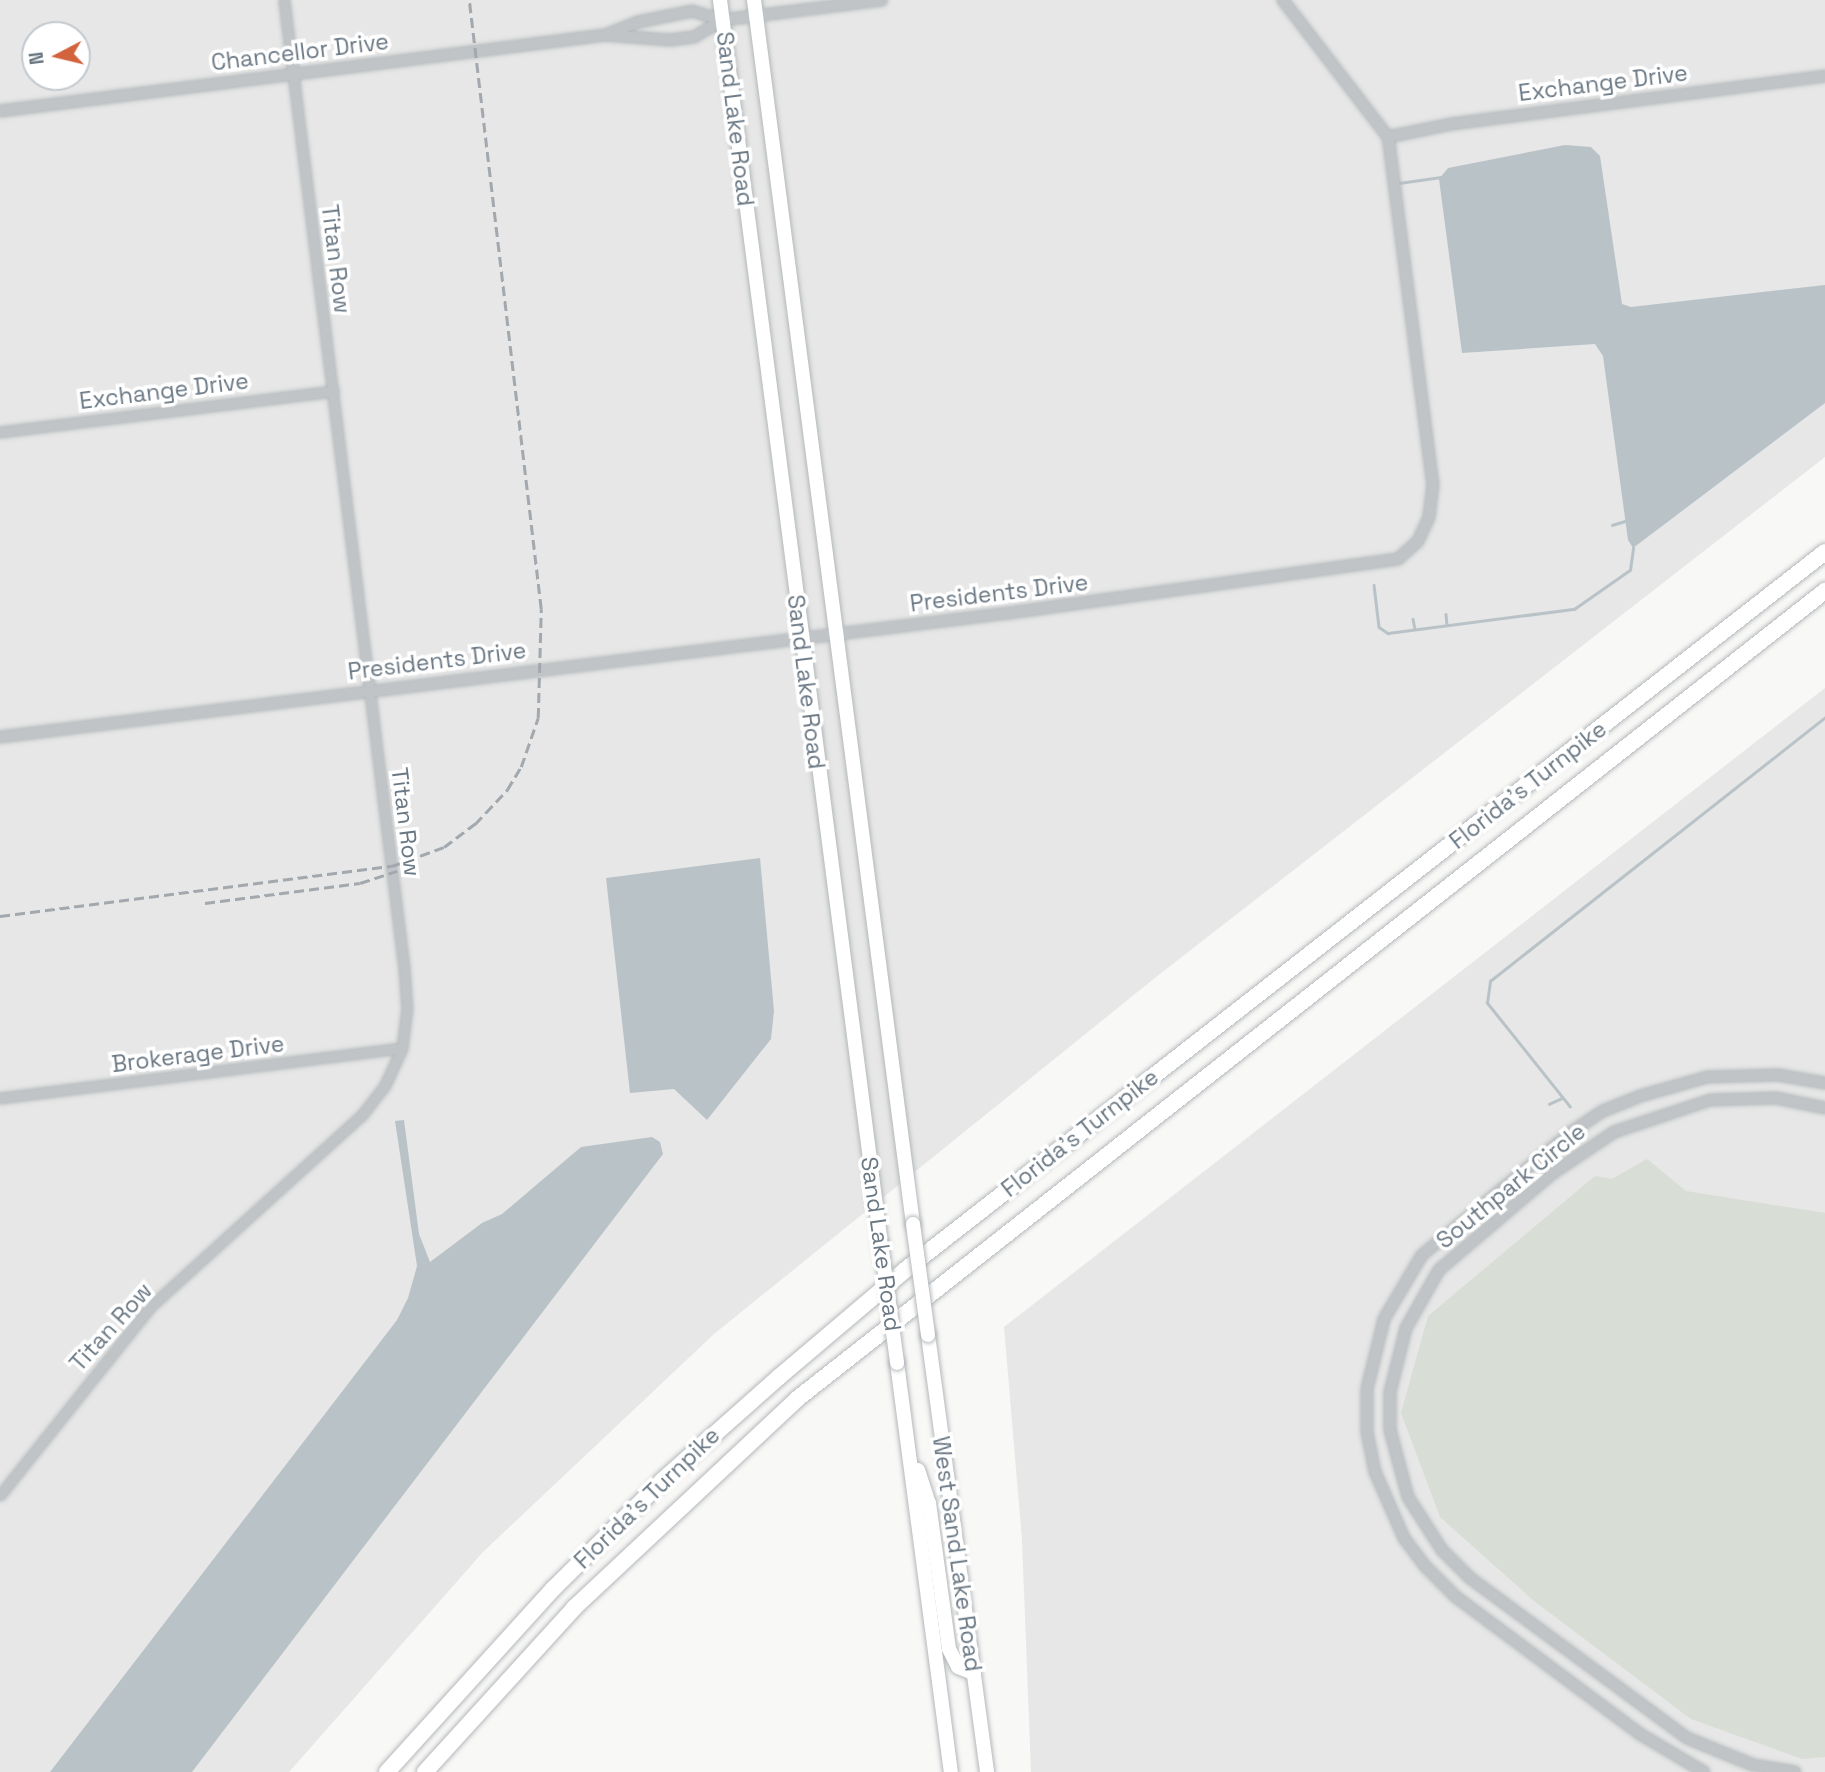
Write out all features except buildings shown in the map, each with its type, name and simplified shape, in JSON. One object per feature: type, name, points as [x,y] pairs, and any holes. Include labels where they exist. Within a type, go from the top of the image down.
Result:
[{"type":"highway","name":"Florida's Turnpike","points":[[387,1772],[554,1588],[663,1480],[905,1270],[1825,552]]},
{"type":"highway","name":"Florida's Turnpike","points":[[425,1772],[592,1590],[807,1390],[1825,591]]},
{"type":"main road","name":"Sand Lake Road","points":[[720,0],[800,638],[897,1363]]},
{"type":"main road","name":"Sand Lake Road","points":[[755,7],[834,635],[928,1335]]},
{"type":"main road","name":"West Sand Lake Road","points":[[928,1335],[987,1772]]},
{"type":"main road","name":"West Sand Lake Road","points":[[897,1363],[951,1772]]},
{"type":"main road","points":[[907,1435],[929,1503],[949,1649],[958,1667],[974,1673]]},
{"type":"street","name":"Titan Row","points":[[0,1495],[150,1307],[361,1116],[385,1085],[401,1048],[407,1010],[404,968],[284,0]]},
{"type":"street","name":"Chancellor Drive","points":[[0,111],[605,35],[670,40],[694,37],[722,20],[755,7],[882,0]]},
{"type":"street","points":[[1283,0],[1388,137]]},
{"type":"street","name":"Chancellor Drive","points":[[605,35],[638,22],[692,11],[722,20]]},
{"type":"street","name":"Exchange Drive","points":[[1388,137],[1451,124],[1825,76]]},
{"type":"street","name":"Presidents Drive","points":[[0,737],[834,635],[1374,565],[1398,559],[1419,541],[1429,517],[1433,486],[1388,137]]},
{"type":"street","name":"Exchange Drive","points":[[0,432],[333,391]]},
{"type":"street","name":"Brokerage Drive","points":[[0,1098],[401,1048]]},
{"type":"street","name":"Southpark Circle","points":[[1704,1772],[1640,1734],[1455,1596],[1425,1566],[1398,1527],[1376,1472],[1367,1433],[1367,1390],[1384,1319],[1422,1255],[1450,1228],[1581,1126],[1640,1096],[1707,1077],[1778,1075],[1825,1083]]},
{"type":"street","name":"Southpark Circle","points":[[1795,1772],[1754,1765],[1688,1738],[1470,1578],[1423,1525],[1408,1497],[1390,1430],[1390,1392],[1406,1328],[1439,1270],[1553,1173],[1614,1132],[1710,1100],[1776,1098],[1825,1108]]},
{"type":"shaded area","points":[[0,0],[1825,0],[1825,457],[1156,977],[714,1334],[483,1552],[289,1772],[0,1772]]},
{"type":"shaded area","points":[[1565,145],[1591,147],[1600,156],[1622,304],[1631,307],[1825,285],[1825,403],[1633,548],[1628,540],[1603,356],[1595,344],[1462,353],[1439,179],[1448,168]]},
{"type":"shaded area","points":[[1825,688],[1825,1772],[1031,1772],[1022,1540],[1004,1327]]},
{"type":"shaded area","points":[[760,858],[774,1011],[771,1039],[707,1120],[674,1089],[630,1093],[606,878]]},
{"type":"shaded area","points":[[404,1120],[419,1234],[430,1262],[482,1223],[502,1214],[581,1147],[652,1137],[660,1142],[663,1154],[192,1772],[50,1772],[397,1320],[408,1298],[417,1266],[395,1121]]},
{"type":"shaded area","points":[[1647,1159],[1686,1191],[1825,1213],[1825,1757],[1802,1759],[1691,1719],[1534,1601],[1440,1517],[1401,1413],[1428,1316],[1595,1176],[1612,1179]]},
{"type":"waterway","points":[[1399,183],[1441,177]]},
{"type":"waterway","points":[[1612,525],[1625,521]]},
{"type":"waterway","points":[[1374,585],[1379,627],[1388,633],[1574,609],[1630,570],[1633,548]]},
{"type":"waterway","points":[[1446,614],[1447,625]]},
{"type":"waterway","points":[[1413,619],[1415,629]]},
{"type":"waterway","points":[[1570,1107],[1487,1003],[1490,981],[1825,717]]},
{"type":"waterway","points":[[1549,1104],[1562,1098]]},
{"type":"railway","points":[[0,916],[392,866],[444,847],[475,824],[507,790],[521,767],[538,718],[541,609],[469,0]]},
{"type":"railway","points":[[205,903],[360,883],[397,871]]}]
